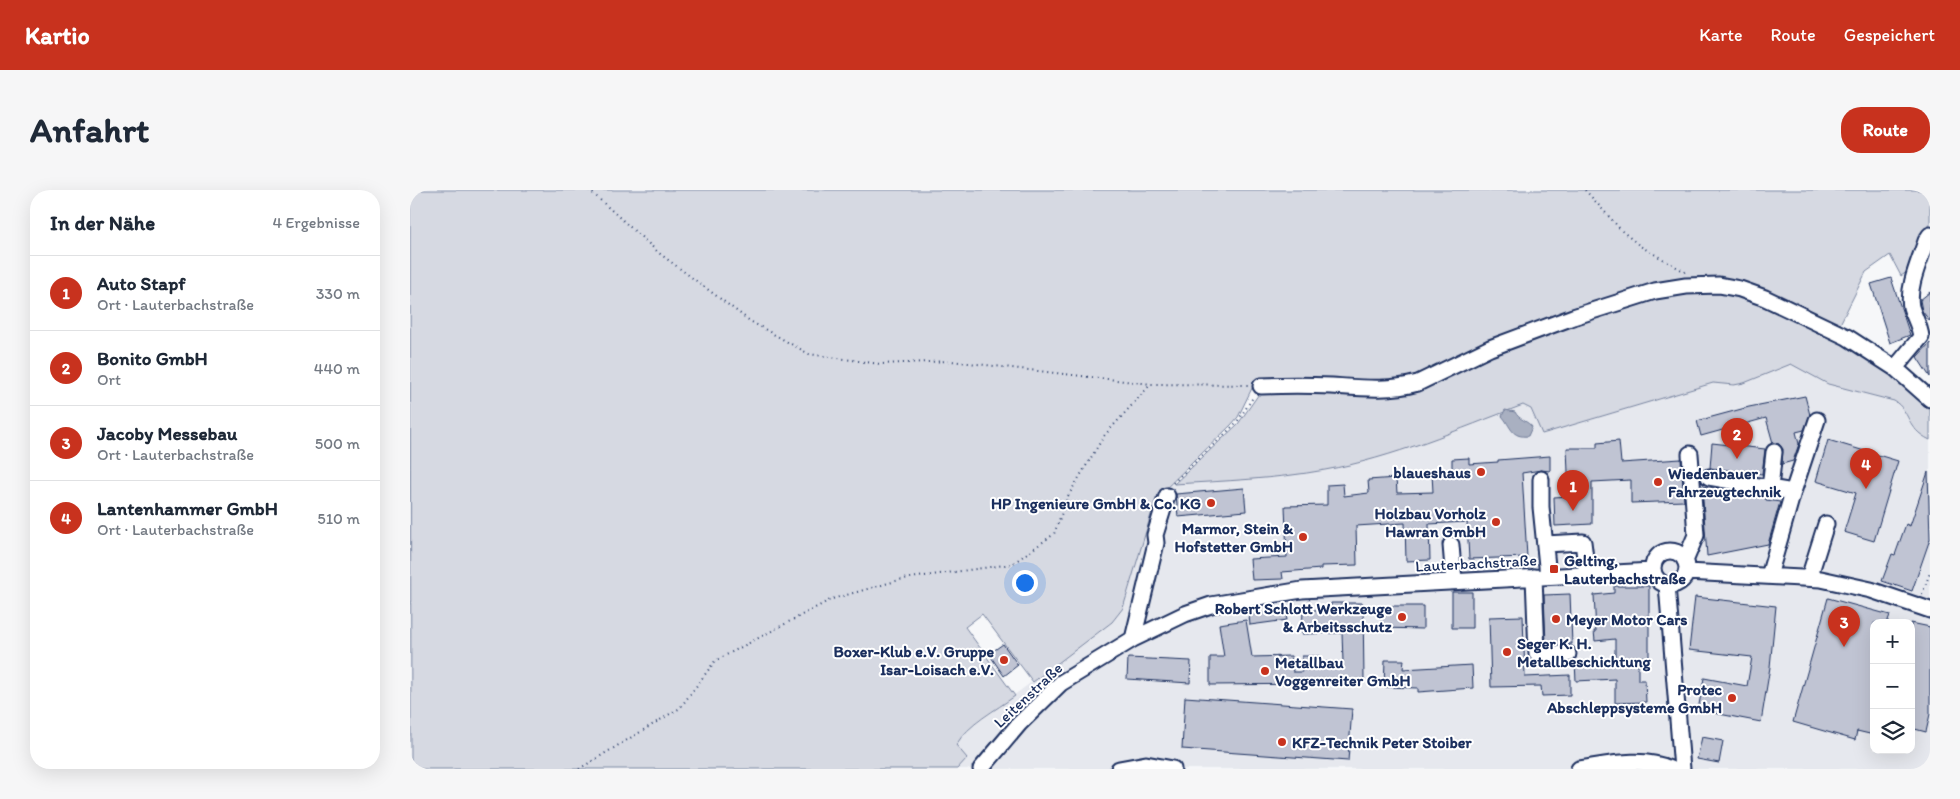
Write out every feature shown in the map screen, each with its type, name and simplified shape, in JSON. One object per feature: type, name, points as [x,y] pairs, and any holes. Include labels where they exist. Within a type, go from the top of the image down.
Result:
[{"type":"street","points":[[1895,368],[1921,337],[1911,305],[1912,290],[1926,241],[1930,235]]},
{"type":"street","points":[[1261,386],[1311,385],[1373,389],[1401,387],[1424,380],[1490,348],[1572,317],[1656,291],[1699,285],[1740,289],[1765,298],[1847,337],[1895,368],[1930,399]]},
{"type":"street","points":[[1769,576],[1817,420]]},
{"type":"street","points":[[1770,488],[1774,452]]},
{"type":"street","points":[[1690,454],[1696,535],[1686,566],[1677,584],[1667,585],[1657,580],[1652,571],[1654,560],[1662,552],[1673,551],[1686,566],[1769,576],[1809,578],[1871,590],[1924,608]]},
{"type":"street","points":[[1709,476],[1794,492]]},
{"type":"street","points":[[1541,479],[1545,544],[1541,577],[1537,654],[1568,654]]},
{"type":"street","points":[[1132,639],[1156,543],[1155,535],[1167,496]]},
{"type":"street","points":[[1809,578],[1826,524]]},
{"type":"street","points":[[1545,544],[1583,542],[1587,574]]},
{"type":"street","points":[[1451,545],[1454,581]]},
{"type":"street","name":"Lauterbachstraße","points":[[1302,590],[1652,571]]},
{"type":"street","points":[[1667,585],[1682,769]]},
{"type":"street","name":"Leitenstraße","points":[[981,769],[1019,724],[1061,683],[1132,639],[1185,614],[1211,605],[1302,590]]},
{"type":"street","points":[[1579,769],[1643,763],[1655,764],[1670,769]]},
{"type":"street","points":[[1119,769],[1146,764],[1173,769]]},
{"type":"path","points":[[589,190],[659,253],[750,321],[809,354],[880,364],[951,361],[1151,384],[1261,386]]},
{"type":"path","points":[[1585,190],[1622,230],[1640,246],[1690,274],[1699,285]]},
{"type":"path","points":[[579,769],[680,708],[714,661],[832,599],[902,579],[1012,564],[1054,534],[1068,496],[1104,436],[1151,384]]},
{"type":"path","points":[[1167,496],[1173,484],[1237,422],[1261,386]]},
{"type":"path","points":[[1924,608],[1930,573]]},
{"type":"shaded area","points":[[410,190],[1930,190],[1930,228],[1911,269],[1901,276],[1890,255],[1866,272],[1837,330],[1794,309],[1685,283],[1412,381],[1254,384],[1238,417],[1156,498],[1123,608],[1112,622],[1033,682],[982,614],[965,627],[1015,696],[975,724],[961,737],[956,745],[967,758],[957,769],[411,769]]},
{"type":"shaded area","points":[[1718,289],[1781,310],[1795,321],[1822,330],[1888,368],[1930,405],[1930,440],[1916,430],[1903,410],[1894,401],[1828,384],[1791,364],[1744,383],[1734,385],[1713,383],[1542,434],[1531,409],[1523,405],[1426,442],[1350,465],[1288,476],[1174,484],[1238,424],[1263,388],[1370,391],[1641,299]]},
{"type":"shaded area","points":[[1791,364],[1828,384],[1900,404],[1913,428],[1930,440],[1930,769],[957,769],[966,758],[956,745],[960,738],[973,726],[1112,622],[1123,608],[1156,498],[1169,484],[1284,476],[1326,470],[1426,441],[1523,405],[1531,409],[1543,434],[1713,383],[1728,384],[1778,370]]},
{"type":"water","points":[[1505,410],[1515,412],[1532,427],[1528,436],[1518,435],[1512,430],[1502,416]]},
{"type":"building","points":[[1891,278],[1910,335],[1890,343],[1871,284]]},
{"type":"building","points":[[1930,292],[1930,321],[1922,311],[1920,300]]},
{"type":"building","points":[[1930,343],[1930,377],[1917,357]]},
{"type":"building","points":[[1805,396],[1810,415],[1804,430],[1796,432],[1799,444],[1793,461],[1782,464],[1783,449],[1779,444],[1773,443],[1766,418],[1701,436],[1697,421],[1749,407]]},
{"type":"building","points":[[1828,440],[1898,461],[1874,541],[1844,532],[1856,493],[1816,481]]},
{"type":"building","points":[[1619,441],[1621,463],[1681,459],[1684,501],[1631,503],[1631,480],[1592,482],[1592,524],[1555,526],[1554,497],[1569,496],[1567,448],[1597,448],[1597,443]]},
{"type":"building","points":[[1712,443],[1765,449],[1762,474],[1710,468]]},
{"type":"building","points":[[1550,456],[1550,471],[1541,470],[1522,473],[1527,557],[1469,559],[1467,522],[1429,524],[1430,560],[1406,561],[1405,523],[1356,526],[1357,565],[1321,566],[1321,569],[1282,572],[1283,579],[1252,580],[1250,559],[1287,557],[1285,506],[1327,505],[1327,485],[1343,484],[1344,496],[1369,493],[1368,480],[1396,478],[1397,493],[1433,492],[1432,474],[1452,473],[1452,459],[1469,458],[1469,464]]},
{"type":"building","points":[[1928,472],[1930,539],[1912,591],[1882,581],[1892,554],[1895,555],[1906,524],[1910,526]]},
{"type":"building","points":[[1702,486],[1765,497],[1766,500],[1780,502],[1768,544],[1707,556]]},
{"type":"building","name":"HP Ingenieure GmbH & Co. KG","points":[[1244,488],[1246,511],[1178,517],[1176,494]]},
{"type":"building","points":[[1614,586],[1649,586],[1649,657],[1638,657],[1638,680],[1645,680],[1646,702],[1615,703],[1615,679],[1576,681],[1575,662],[1615,659],[1615,639],[1595,641],[1594,631],[1596,631],[1594,595],[1614,593]]},
{"type":"building","points":[[1452,592],[1472,592],[1472,628],[1452,628]]},
{"type":"building","name":"Meyer Motor Cars","points":[[1570,594],[1572,644],[1546,644],[1544,595]]},
{"type":"building","points":[[1695,597],[1776,606],[1770,667],[1761,722],[1698,710],[1704,678],[1747,686],[1752,657],[1689,650]]},
{"type":"building","points":[[1828,598],[1890,615],[1888,619],[1870,619],[1870,734],[1857,731],[1855,740],[1793,722]]},
{"type":"building","points":[[1331,603],[1363,603],[1364,681],[1320,682],[1320,684],[1210,685],[1210,657],[1224,657],[1219,624],[1246,620],[1252,657],[1291,656],[1293,672],[1302,672],[1302,656],[1320,656],[1320,662],[1343,662],[1342,633],[1302,634],[1303,610],[1331,610]]},
{"type":"building","name":"Robert Schlott Werkzeuge & Arbeitsschutz","points":[[1381,606],[1423,606],[1423,629],[1381,628]]},
{"type":"building","points":[[1285,610],[1287,620],[1250,625],[1249,615]]},
{"type":"building","name":"Seger K. H. Metallbeschichtung","points":[[1523,616],[1525,677],[1570,675],[1570,695],[1542,696],[1541,686],[1491,687],[1489,617]]},
{"type":"building","points":[[1915,624],[1930,627],[1930,714],[1926,732],[1915,729]]},
{"type":"building","name":"Boxer-Klub e.V. Gruppe Isar-Loisach e.V.","points":[[1003,644],[1018,665],[1004,676],[989,654]]},
{"type":"building","points":[[1128,658],[1191,661],[1190,683],[1127,679]]},
{"type":"building","points":[[1385,660],[1404,660],[1403,669],[1472,665],[1473,688],[1418,692],[1418,688],[1384,687]]},
{"type":"building","points":[[1185,697],[1352,709],[1348,761],[1182,749]]},
{"type":"building","points":[[1702,737],[1723,741],[1719,763],[1697,759]]},
{"type":"place","name":"Bonito GmbH","points":[[1737,459]]},
{"type":"place","name":"blaueshaus","points":[[1481,472]]},
{"type":"place","name":"Wiedenbauer Fahrzeugtechnik","points":[[1658,482]]},
{"type":"place","name":"Lantenhammer GmbH","points":[[1866,489]]},
{"type":"place","name":"HP Ingenieure GmbH & Co. KG","points":[[1211,503]]},
{"type":"place","name":"Auto Stapf","points":[[1573,511]]},
{"type":"place","name":"Holzbau Vorholz Hawran GmbH","points":[[1496,522]]},
{"type":"place","name":"Marmor, Stein & Hofstetter GmbH","points":[[1303,537]]},
{"type":"place","name":"Gelting, Lauterbachstraße","points":[[1554,569]]},
{"type":"place","name":"Robert Schlott Werkzeuge & Arbeitsschutz","points":[[1402,617]]},
{"type":"place","name":"Meyer Motor Cars","points":[[1556,619]]},
{"type":"place","name":"Jacoby Messebau","points":[[1844,647]]},
{"type":"place","name":"Seger K. H. Metallbeschichtung","points":[[1507,652]]},
{"type":"place","name":"Boxer-Klub e.V. Gruppe Isar-Loisach e.V.","points":[[1004,660]]},
{"type":"place","name":"Metallbau Voggenreiter GmbH","points":[[1265,671]]},
{"type":"place","name":"Protec Abschleppsysteme GmbH","points":[[1732,698]]},
{"type":"place","name":"KFZ-Technik Peter Stoiber","points":[[1282,742]]}]
